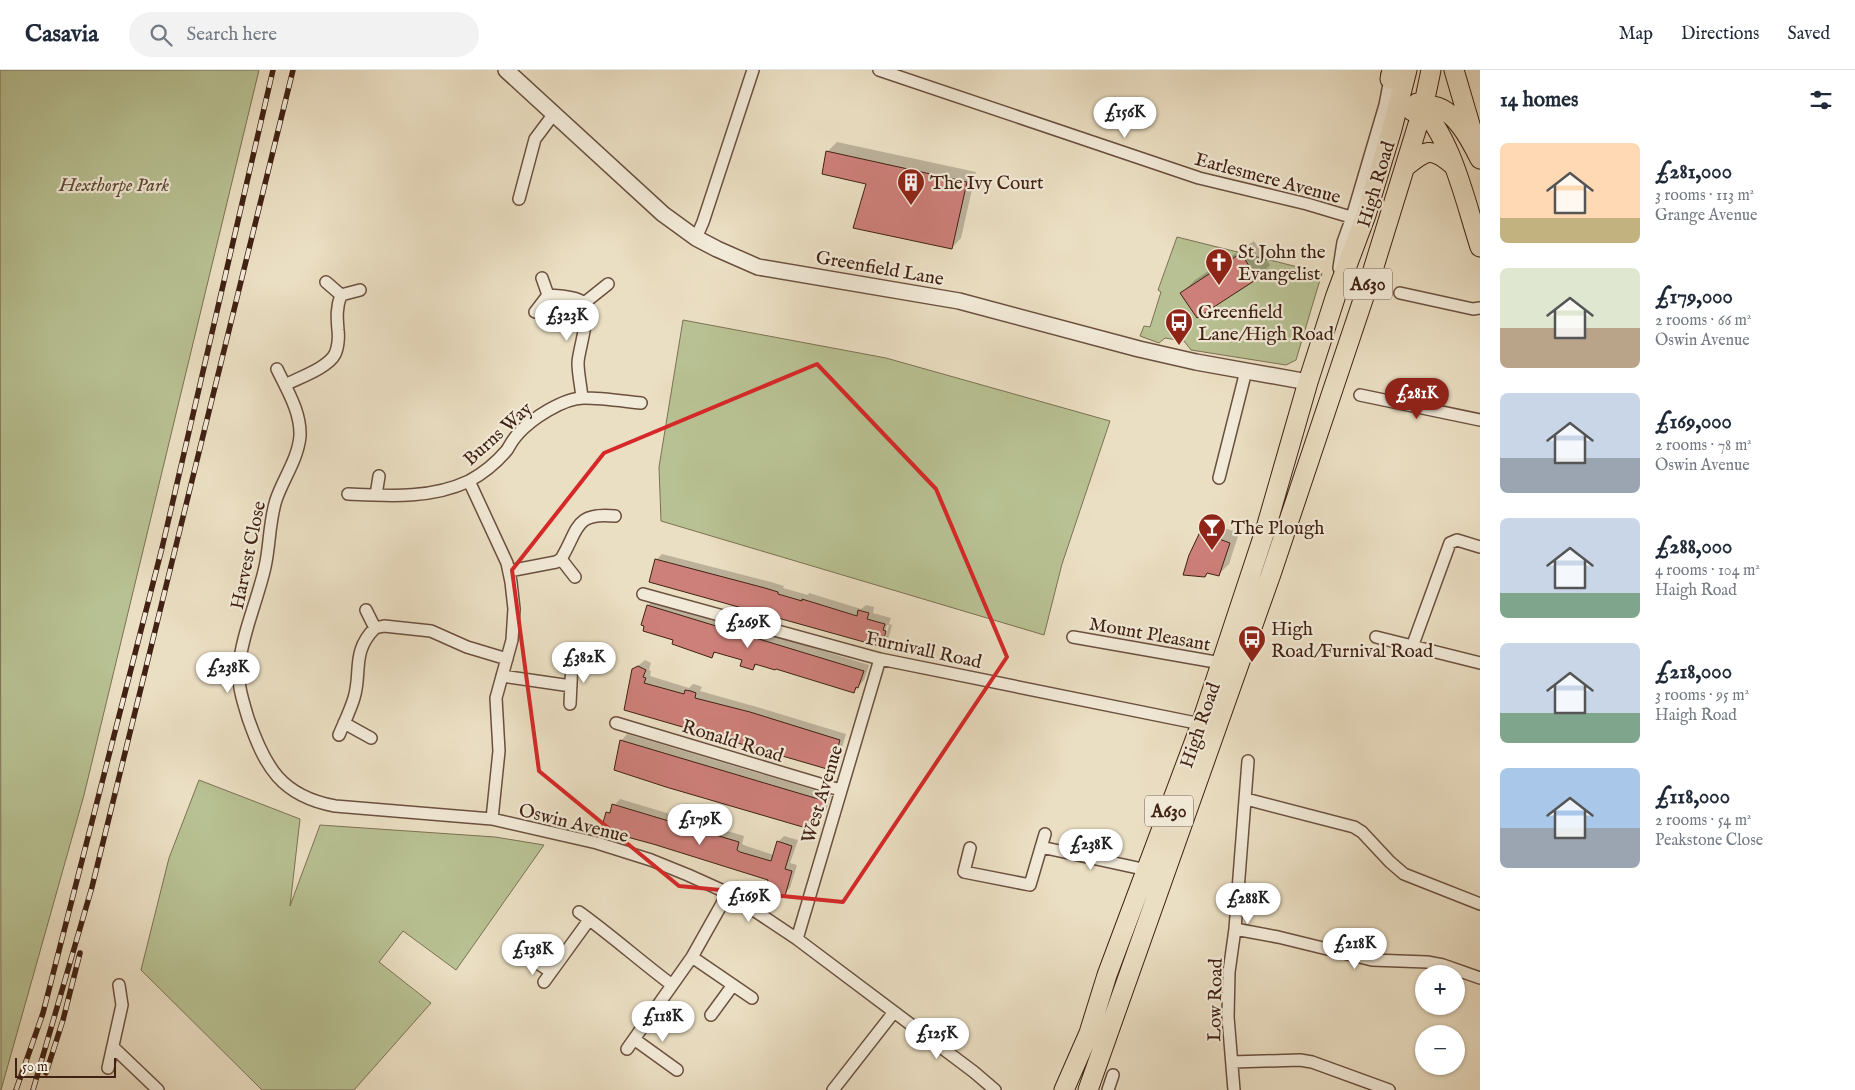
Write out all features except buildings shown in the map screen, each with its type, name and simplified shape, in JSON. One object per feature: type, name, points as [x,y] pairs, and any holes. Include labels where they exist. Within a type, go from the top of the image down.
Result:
[{"type":"main road","name":"High Road","points":[[1116,1011],[1186,816],[1320,389],[1336,295],[1392,129],[1407,70]]},
{"type":"main road","name":"High Road","points":[[1407,70],[1415,100],[1438,129],[1453,165]]},
{"type":"main road","name":"High Road","points":[[1064,1090],[1089,1033],[1107,975],[1201,724],[1266,528],[1320,389],[1382,242],[1423,108],[1431,70]]},
{"type":"main road","points":[[1454,70],[1480,158]]},
{"type":"main road","points":[[1361,218],[1380,202],[1410,112],[1430,106],[1443,108],[1468,133],[1480,158]]},
{"type":"main road","name":"High Road","points":[[1405,167],[1421,154],[1429,152],[1442,156],[1453,165]]},
{"type":"main road","points":[[1453,165],[1480,247]]},
{"type":"main road","name":"A630","points":[[1080,1090],[1104,1029],[1116,1011]]},
{"type":"main road","name":"A630","points":[[1088,1090],[1116,1011]]},
{"type":"street","name":"Greenfield Lane","points":[[506,70],[663,214],[696,238],[717,250],[758,267],[959,301],[1139,349],[1246,370],[1320,389]]},
{"type":"street","points":[[696,238],[753,70]]},
{"type":"street","name":"Earlesmere Avenue","points":[[880,70],[1199,178],[1361,218]]},
{"type":"street","name":"High Road","points":[[1361,218],[1385,105],[1389,73]]},
{"type":"street","points":[[519,199],[535,139],[553,115]]},
{"type":"street","points":[[542,278],[548,295]]},
{"type":"street","points":[[326,282],[341,295]]},
{"type":"street","points":[[583,304],[608,284]]},
{"type":"street","points":[[341,295],[360,290]]},
{"type":"street","points":[[1400,293],[1473,309],[1480,308]]},
{"type":"street","points":[[285,385],[319,368],[335,354],[338,333],[337,314],[341,295]]},
{"type":"street","points":[[548,295],[579,300],[586,311],[578,364],[582,398]]},
{"type":"street","points":[[535,312],[548,295]]},
{"type":"street","name":"Harvest Close","points":[[277,369],[298,415],[300,436],[297,452],[281,486],[270,519],[268,557],[242,650],[238,675],[243,702],[263,755],[272,770],[291,789],[317,802],[336,806],[492,819]]},
{"type":"street","points":[[1219,478],[1246,370]]},
{"type":"street","points":[[1360,395],[1480,420]]},
{"type":"street","name":"Burns Way","points":[[348,494],[398,496],[451,488],[469,481],[491,467],[517,435],[529,424],[549,410],[566,402],[582,398],[641,403]]},
{"type":"street","points":[[376,495],[379,476]]},
{"type":"street","points":[[469,481],[507,563],[514,609],[512,640],[496,698],[500,751],[492,819]]},
{"type":"street","points":[[509,571],[556,562],[561,559],[584,519],[598,514],[615,516]]},
{"type":"street","points":[[1412,646],[1450,543],[1457,540],[1480,547]]},
{"type":"street","points":[[561,559],[575,577]]},
{"type":"street","name":"Furnivall Road","points":[[643,594],[880,659],[1201,724]]},
{"type":"street","points":[[366,610],[376,628]]},
{"type":"street","points":[[339,735],[354,697],[359,655],[363,645],[376,628],[384,626],[432,632],[467,647],[507,659]]},
{"type":"street","name":"Mount Pleasant","points":[[1073,637],[1221,663]]},
{"type":"street","points":[[1376,637],[1480,663]]},
{"type":"street","name":"West Avenue","points":[[797,939],[880,659]]},
{"type":"street","points":[[570,704],[572,662]]},
{"type":"street","points":[[502,676],[571,686]]},
{"type":"street","points":[[344,723],[371,738]]},
{"type":"street","name":"Ronald Road","points":[[616,723],[840,790]]},
{"type":"street","name":"Low Road","points":[[1234,1090],[1228,1017],[1229,972],[1235,929],[1248,761]]},
{"type":"street","points":[[1246,799],[1354,827],[1362,832],[1404,874],[1480,904]]},
{"type":"street","name":"Oswin Avenue","points":[[492,819],[597,843],[651,860],[728,893],[797,939],[974,1072],[994,1090]]},
{"type":"street","points":[[970,848],[964,872],[1030,885],[1045,834]]},
{"type":"street","points":[[1042,848],[1147,870]]},
{"type":"street","points":[[627,1049],[692,957],[728,893]]},
{"type":"street","points":[[579,912],[607,932],[672,985]]},
{"type":"street","points":[[544,982],[590,920]]},
{"type":"street","points":[[1235,929],[1278,937],[1372,960],[1427,962],[1480,978]]},
{"type":"street","points":[[528,957],[551,972]]},
{"type":"street","points":[[692,957],[752,998]]},
{"type":"street","points":[[108,1068],[122,1005],[119,985]]},
{"type":"street","points":[[711,1016],[733,985]]},
{"type":"street","points":[[834,1090],[894,1012]]},
{"type":"street","points":[[634,1039],[677,1070]]},
{"type":"street","points":[[113,1046],[157,1090]]},
{"type":"street","points":[[1232,1062],[1300,1060],[1312,1062],[1389,1090]]},
{"type":"street","points":[[1108,1090],[1113,1075]]},
{"type":"highlighted area","points":[[817,364],[936,489],[1007,657],[843,902],[679,886],[539,771],[512,570],[604,453]]},
{"type":"green space","name":"Hexthorpe Park","points":[[0,70],[259,70],[84,795],[1,1090]]},
{"type":"green space","points":[[1177,237],[1322,273],[1296,360],[1286,365],[1191,350],[1184,341],[1165,338],[1159,343],[1140,336],[1144,326],[1150,327],[1161,292],[1158,290]]},
{"type":"green space","points":[[683,320],[886,358],[1110,421],[1062,564],[1044,635],[661,521],[659,467]]},
{"type":"green space","points":[[199,780],[300,819],[290,906],[320,825],[495,837],[544,845],[456,970],[403,931],[379,962],[431,1003],[354,1090],[262,1090],[141,970],[169,858]]},
{"type":"railway","points":[[16,1090],[43,1013],[162,548],[273,70]]},
{"type":"railway","points":[[33,1090],[92,887],[293,70]]},
{"type":"railway","points":[[46,1073],[63,1020],[80,953]]},
{"type":"place","name":"The Ivy Court","points":[[911,206]]},
{"type":"place","name":"St John the Evangelist","points":[[1219,286]]},
{"type":"place","name":"Greenfield Lane/High Road","points":[[1179,346]]},
{"type":"place","name":"The Plough","points":[[1212,551]]},
{"type":"place","name":"High Road/Furnival Road","points":[[1252,663]]}]
